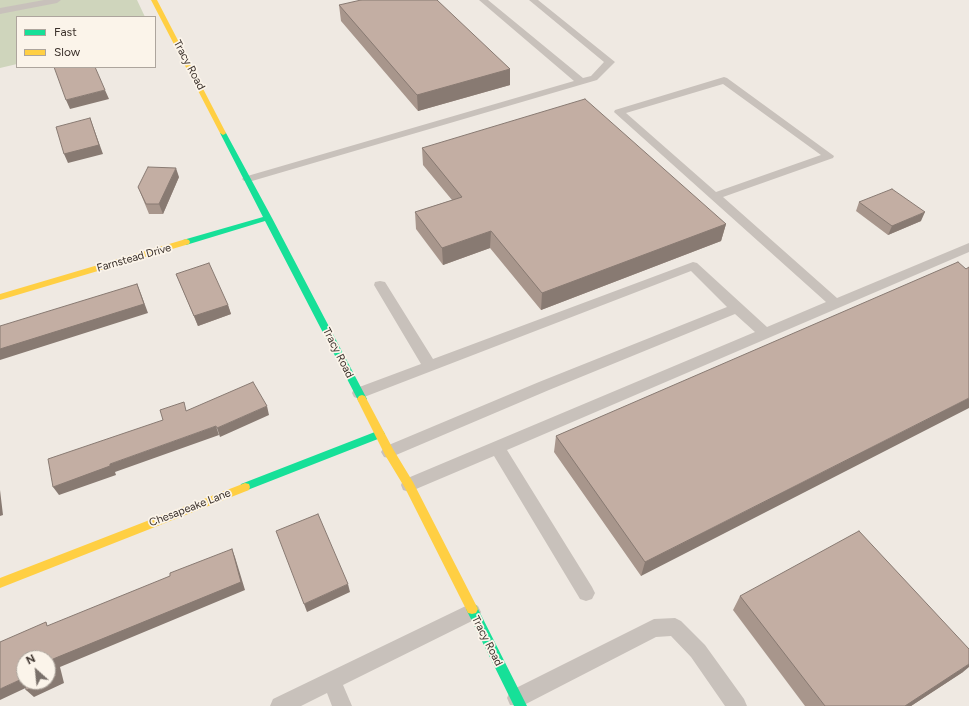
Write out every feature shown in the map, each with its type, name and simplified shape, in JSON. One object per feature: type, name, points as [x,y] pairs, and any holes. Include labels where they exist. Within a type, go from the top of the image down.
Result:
[{"type":"street","name":"Tracy Road","points":[[154,0],[380,434],[409,485],[472,612],[519,702]]},
{"type":"street","name":"Farnstead Drive","points":[[0,298],[268,218]]},
{"type":"street","name":"Chesapeake Lane","points":[[0,583],[380,434]]},
{"type":"lane","points":[[0,11],[57,0]]},
{"type":"lane","points":[[483,0],[580,81]]},
{"type":"lane","points":[[248,180],[594,78],[610,62],[533,0]]},
{"type":"lane","points":[[715,196],[829,156],[724,80],[619,112],[836,304]]},
{"type":"lane","points":[[409,485],[969,247]]},
{"type":"lane","points":[[359,394],[693,266],[765,334]]},
{"type":"lane","points":[[380,285],[430,367]]},
{"type":"lane","points":[[390,452],[544,386],[737,308]]},
{"type":"lane","points":[[497,448],[586,592]]},
{"type":"lane","points":[[280,706],[472,612]]},
{"type":"lane","points":[[519,702],[654,628],[675,627],[698,651],[737,706]]},
{"type":"lane","points":[[332,681],[342,706]]},
{"type":"green space","points":[[0,0],[137,0],[145,16],[16,16],[16,64],[0,68]]},
{"type":"building","points":[[361,0],[437,0],[510,69],[417,95],[339,5]]},
{"type":"building","points":[[54,68],[95,68],[105,90],[66,100]]},
{"type":"building","points":[[585,99],[726,224],[542,293],[491,231],[442,248],[415,212],[462,197],[422,148]]},
{"type":"building","points":[[90,118],[99,145],[64,154],[56,127]]},
{"type":"building","points":[[148,167],[176,168],[159,204],[146,204],[138,187]]},
{"type":"building","points":[[892,189],[925,212],[892,226],[859,202]]},
{"type":"building","points":[[958,262],[966,269],[969,267],[969,398],[645,562],[556,436]]},
{"type":"building","points":[[209,263],[228,305],[194,316],[176,274]]},
{"type":"building","points":[[137,284],[144,304],[0,349],[0,326]]},
{"type":"building","points":[[253,382],[267,406],[217,428],[216,426],[110,464],[110,466],[53,487],[48,459],[163,420],[160,410],[184,402],[186,411]]},
{"type":"building","points":[[318,514],[348,584],[304,604],[276,531]]},
{"type":"building","points":[[859,531],[969,649],[969,664],[905,706],[825,706],[740,596]]},
{"type":"building","points":[[232,549],[241,582],[56,658],[56,650],[16,650],[16,682],[0,689],[0,642],[46,622],[47,626],[170,576],[170,573]]},
{"type":"traffic: fast","points":[[223,133],[362,399]]},
{"type":"traffic: fast","points":[[186,242],[268,218]]},
{"type":"traffic: fast","points":[[245,487],[380,434]]},
{"type":"traffic: fast","points":[[472,609],[521,706]]},
{"type":"traffic: slow","points":[[154,0],[223,133]]},
{"type":"traffic: slow","points":[[0,297],[186,242]]},
{"type":"traffic: slow","points":[[362,399],[389,452],[409,485],[472,609]]},
{"type":"traffic: slow","points":[[0,583],[245,487]]}]
